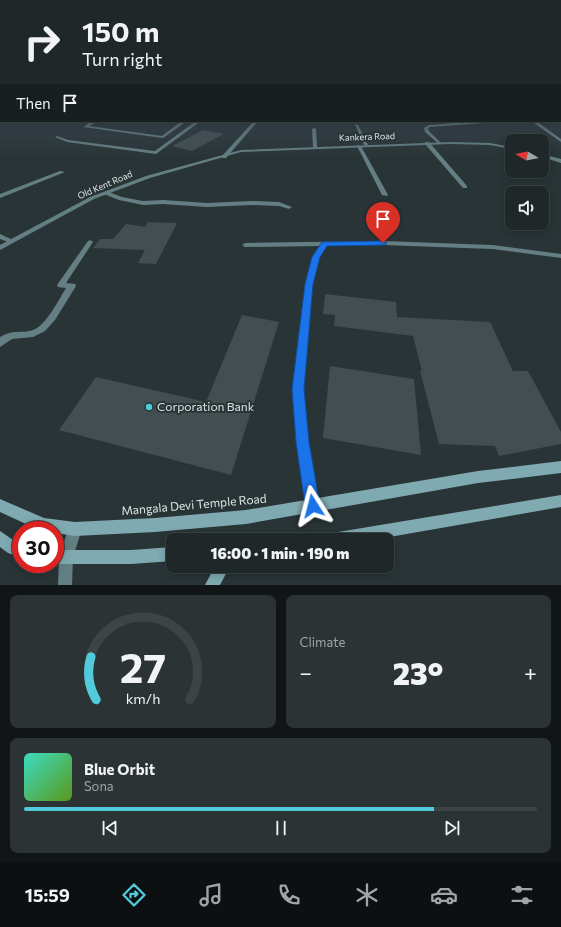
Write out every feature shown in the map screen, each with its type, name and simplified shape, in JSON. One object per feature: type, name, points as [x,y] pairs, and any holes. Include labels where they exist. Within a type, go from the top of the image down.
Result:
[{"type":"main road","name":"Mangala Devi Temple Road","points":[[0,505],[43,525],[75,530],[246,517],[478,477],[561,467]]},
{"type":"main road","points":[[373,533],[561,501]]},
{"type":"main road","points":[[0,538],[12,547]]},
{"type":"main road","points":[[64,557],[132,557],[166,555]]},
{"type":"main road","points":[[212,585],[219,573]]},
{"type":"street","points":[[94,122],[85,127],[163,137],[184,122]]},
{"type":"street","points":[[57,137],[67,142],[156,153],[198,122]]},
{"type":"street","points":[[224,156],[255,122]]},
{"type":"street","points":[[439,143],[427,131],[426,128],[429,126],[486,122]]},
{"type":"street","points":[[534,122],[561,141]]},
{"type":"street","points":[[356,125],[366,146]]},
{"type":"street","points":[[314,129],[315,148]]},
{"type":"street","points":[[428,143],[465,187]]},
{"type":"street","name":"Kankera Road","points":[[224,156],[241,151],[428,143],[490,144],[505,147]]},
{"type":"street","points":[[359,146],[385,195]]},
{"type":"street","name":"Old Kent Road","points":[[0,248],[92,198],[148,177],[224,156]]},
{"type":"street","points":[[549,157],[561,161]]},
{"type":"street","points":[[0,196],[62,172]]},
{"type":"street","points":[[106,193],[120,199],[142,204],[162,202],[207,204],[251,203],[279,204],[289,207]]},
{"type":"street","points":[[0,236],[11,241]]},
{"type":"street","points":[[0,344],[10,335],[38,332],[50,320],[72,286],[61,284],[90,242]]},
{"type":"street","points":[[245,245],[383,243],[492,247],[561,256]]},
{"type":"street","points":[[313,506],[302,442],[298,389],[309,284],[316,257],[325,244]]},
{"type":"street","points":[[64,551],[75,530]]},
{"type":"street","points":[[63,573],[65,585]]},
{"type":"building","points":[[203,130],[224,134],[192,151],[172,146]]},
{"type":"building","points":[[148,222],[177,223],[156,264],[138,263],[145,250],[93,248],[100,239],[113,239],[126,224],[145,227]]},
{"type":"building","points":[[325,294],[396,302],[397,317],[490,322],[513,371],[528,371],[561,432],[561,444],[499,456],[495,446],[439,444],[420,371],[422,371],[413,336],[334,326],[335,315],[323,314]]},
{"type":"building","points":[[242,315],[279,322],[231,475],[59,430],[96,377],[206,402]]},
{"type":"building","points":[[330,366],[414,379],[421,455],[323,438]]},
{"type":"place","name":"Corporation Bank","points":[[149,407]]},
{"type":"route","points":[[313,506],[302,442],[298,389],[309,284],[312,271],[316,257],[325,244],[383,243]]}]
